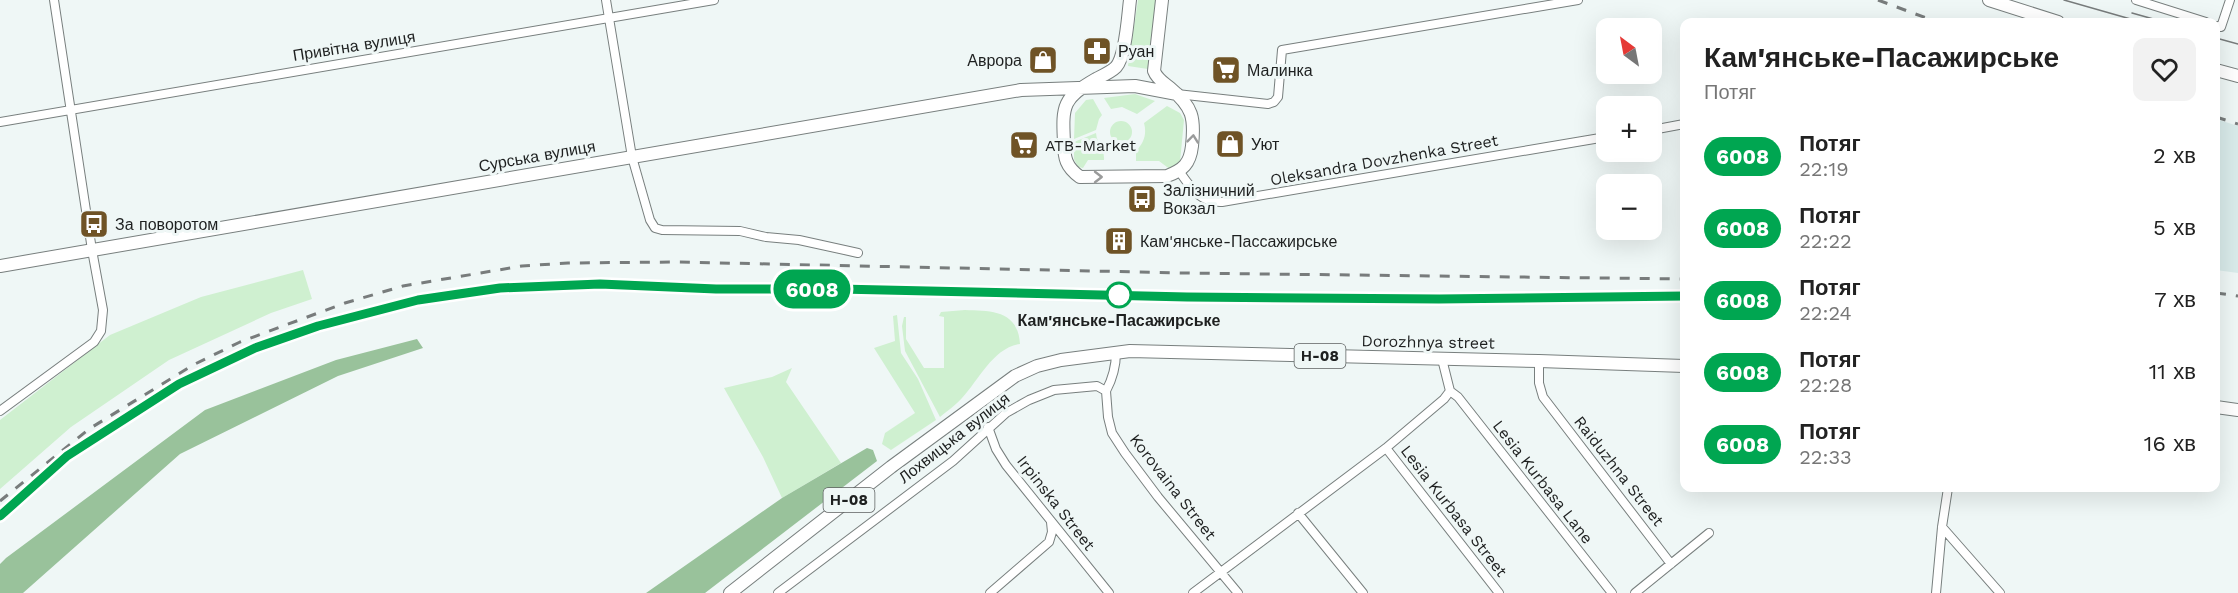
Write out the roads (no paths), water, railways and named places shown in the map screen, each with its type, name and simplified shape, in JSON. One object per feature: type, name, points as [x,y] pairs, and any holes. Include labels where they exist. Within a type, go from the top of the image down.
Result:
[{"type":"main road","points":[[1130,0],[1123,48],[1116,67],[1081,88],[1064,106],[1062,119],[1064,158],[1070,170],[1080,177],[1167,176],[1188,164],[1195,125],[1192,112],[1177,94],[1156,76],[1154,71]]},
{"type":"main road","points":[[1135,86],[1147,82],[1154,71],[1162,0]]},
{"type":"main road","points":[[1989,0],[2045,18]]},
{"type":"main road","points":[[2220,70],[2238,76]]},
{"type":"main road","points":[[1081,88],[1135,86],[1177,94]]},
{"type":"main road","name":"Сурська вулиця","points":[[0,266],[1021,90],[1081,88]]},
{"type":"main road","name":"Dorozhnya street","points":[[730,593],[891,467],[1015,376],[1037,366],[1061,360],[1116,352],[1680,366]]},
{"type":"main road","points":[[2220,408],[2238,410]]},
{"type":"street","points":[[0,411],[94,342],[101,331],[103,310],[54,0]]},
{"type":"street","points":[[606,0],[632,157],[650,220],[655,228],[740,231],[766,237],[799,240],[858,253]]},
{"type":"street","name":"Привітна вулиця","points":[[0,122],[70,108],[714,0]]},
{"type":"street","points":[[1177,94],[1268,104],[1274,102],[1278,97],[1282,50],[1578,0]]},
{"type":"street","points":[[2136,0],[2193,18]]},
{"type":"street","points":[[2220,27],[2230,0]]},
{"type":"street","points":[[1662,128],[1680,125]]},
{"type":"street","name":"Oleksandra Dovzhenka Street","points":[[1179,171],[1193,192],[1201,198],[1212,202],[1222,202],[1596,139]]},
{"type":"street","points":[[1106,391],[1116,366],[1116,352]]},
{"type":"street","points":[[1193,593],[1386,448],[1444,399],[1450,391],[1442,359]]},
{"type":"street","name":"Raiduzhna Street","points":[[1539,361],[1539,383],[1543,396],[1671,564]]},
{"type":"street","name":"Лохвицька вулиця","points":[[778,593],[953,461],[988,427],[1021,405],[1054,390],[1097,386],[1106,391]]},
{"type":"street","name":"Korovaina Street","points":[[1106,391],[1110,425],[1125,453],[1158,497],[1238,593]]},
{"type":"street","name":"Lesia Kurbasa Lane","points":[[1450,391],[1458,397],[1612,593]]},
{"type":"street","name":"Irpinska Street","points":[[988,427],[996,449],[1006,465],[1109,593]]},
{"type":"street","name":"Lesia Kurbasa Street","points":[[1386,448],[1498,593]]},
{"type":"street","points":[[1936,593],[1947,492]]},
{"type":"street","points":[[1298,513],[1363,593]]},
{"type":"street","points":[[1049,542],[1052,532],[1051,522]]},
{"type":"street","points":[[1942,527],[2000,593]]},
{"type":"street","points":[[1635,593],[1709,533]]},
{"type":"street","points":[[990,593],[1049,542],[1059,539],[1067,541]]},
{"type":"tram line","points":[[2064,0],[2127,18]]},
{"type":"tram line","points":[[2132,13],[2150,18]]},
{"type":"tram line","points":[[2220,39],[2238,44]]},
{"type":"railway","points":[[1878,0],[1926,18]]},
{"type":"railway","points":[[2220,118],[2238,124]]},
{"type":"railway","points":[[0,501],[89,429],[193,365],[240,342],[345,303],[403,286],[522,266],[568,263],[677,262],[1185,273],[1680,279]]},
{"type":"railway","points":[[0,516],[67,456],[179,384],[255,348],[318,326],[418,300],[500,288],[600,284],[715,289],[839,289],[1187,297],[1439,299],[1680,296]]},
{"type":"railway","points":[[2220,294],[2238,296]]},
{"type":"train","name":"6008","points":[[0,516],[67,456],[179,384],[255,348],[318,326],[418,300],[500,288],[600,284],[716,289],[839,289],[1187,297],[1439,299],[1680,296]]},
{"type":"place","name":"Руан","points":[[1097,51]]},
{"type":"place","name":"Аврора","points":[[1043,60]]},
{"type":"place","name":"Малинка","points":[[1226,70]]},
{"type":"place","name":"Уют","points":[[1230,144]]},
{"type":"place","name":"ATB-Market","points":[[1024,145]]},
{"type":"place","name":"Залізничний Вокзал","points":[[1142,199]]},
{"type":"place","name":"За поворотом","points":[[94,224]]},
{"type":"place","name":"Кам'янське-Пассажирське","points":[[1119,241]]},
{"type":"place","name":"Кам'янське-Пасажирське","points":[[1119,295]]}]
